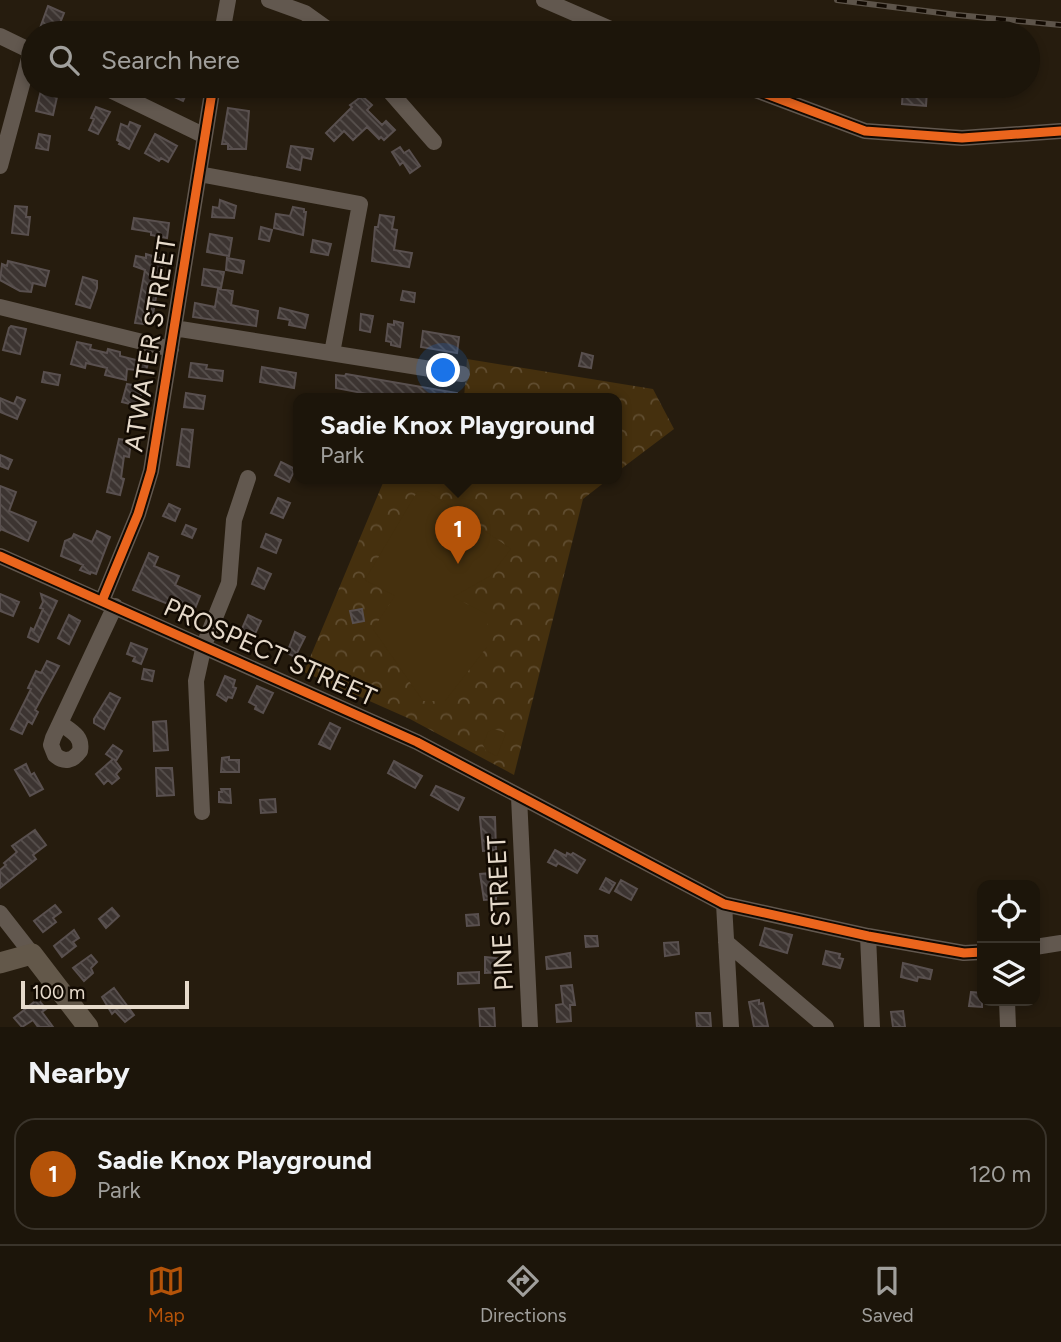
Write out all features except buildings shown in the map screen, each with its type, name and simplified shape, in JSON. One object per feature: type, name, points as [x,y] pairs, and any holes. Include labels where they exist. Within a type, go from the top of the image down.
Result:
[{"type":"main road","points":[[0,963],[32,954],[88,1027]]},
{"type":"street","points":[[225,21],[229,0]]},
{"type":"street","points":[[269,0],[305,13],[316,21]]},
{"type":"street","points":[[544,0],[592,21]]},
{"type":"street","points":[[0,36],[21,46]]},
{"type":"street","points":[[0,166],[21,91]]},
{"type":"street","points":[[127,98],[205,136]]},
{"type":"street","name":"ATWATER STREET","points":[[60,723],[108,603],[149,482],[211,98]]},
{"type":"street","points":[[396,98],[435,142]]},
{"type":"street","points":[[777,98],[865,131],[962,138],[1061,131]]},
{"type":"street","points":[[199,174],[360,204],[332,353]]},
{"type":"street","points":[[0,307],[171,349]]},
{"type":"street","points":[[174,328],[462,374]]},
{"type":"street","points":[[202,812],[196,681],[204,645],[229,583],[234,520],[248,478]]},
{"type":"street","name":"PROSPECT STREET","points":[[0,556],[417,742],[724,904],[868,936],[964,953],[977,952]]},
{"type":"street","name":"PINE STREET","points":[[519,797],[530,1027]]},
{"type":"street","points":[[724,904],[731,1027]]},
{"type":"street","points":[[0,913],[32,954]]},
{"type":"street","points":[[868,936],[872,1027]]},
{"type":"street","points":[[726,942],[826,1027]]},
{"type":"street","points":[[1040,946],[1061,943]]},
{"type":"street","points":[[1007,1006],[1008,1027]]},
{"type":"green space","points":[[467,359],[653,389],[674,429],[622,468],[622,393],[464,393]]},
{"type":"green space","points":[[382,484],[602,484],[583,499],[514,775],[410,719],[304,672]]},
{"type":"green space","points":[[427,491],[511,549],[490,576],[453,597],[487,614],[487,647],[445,701],[423,701],[373,629],[395,596],[365,580],[417,492]]},
{"type":"green space","points":[[494,729],[506,733],[497,756],[486,751],[483,745],[488,732]]},
{"type":"railway","points":[[837,0],[1019,21]]},
{"type":"railway","points":[[1040,23],[1061,25]]},
{"type":"cycle path","points":[[102,601],[138,514],[151,471],[211,98]]},
{"type":"cycle path","points":[[777,98],[865,131],[962,138],[1061,131]]},
{"type":"cycle path","points":[[0,556],[417,742],[724,904],[868,936],[964,953],[977,952]]},
{"type":"place","name":"Sadie Knox Playground","points":[[458,564]]}]
